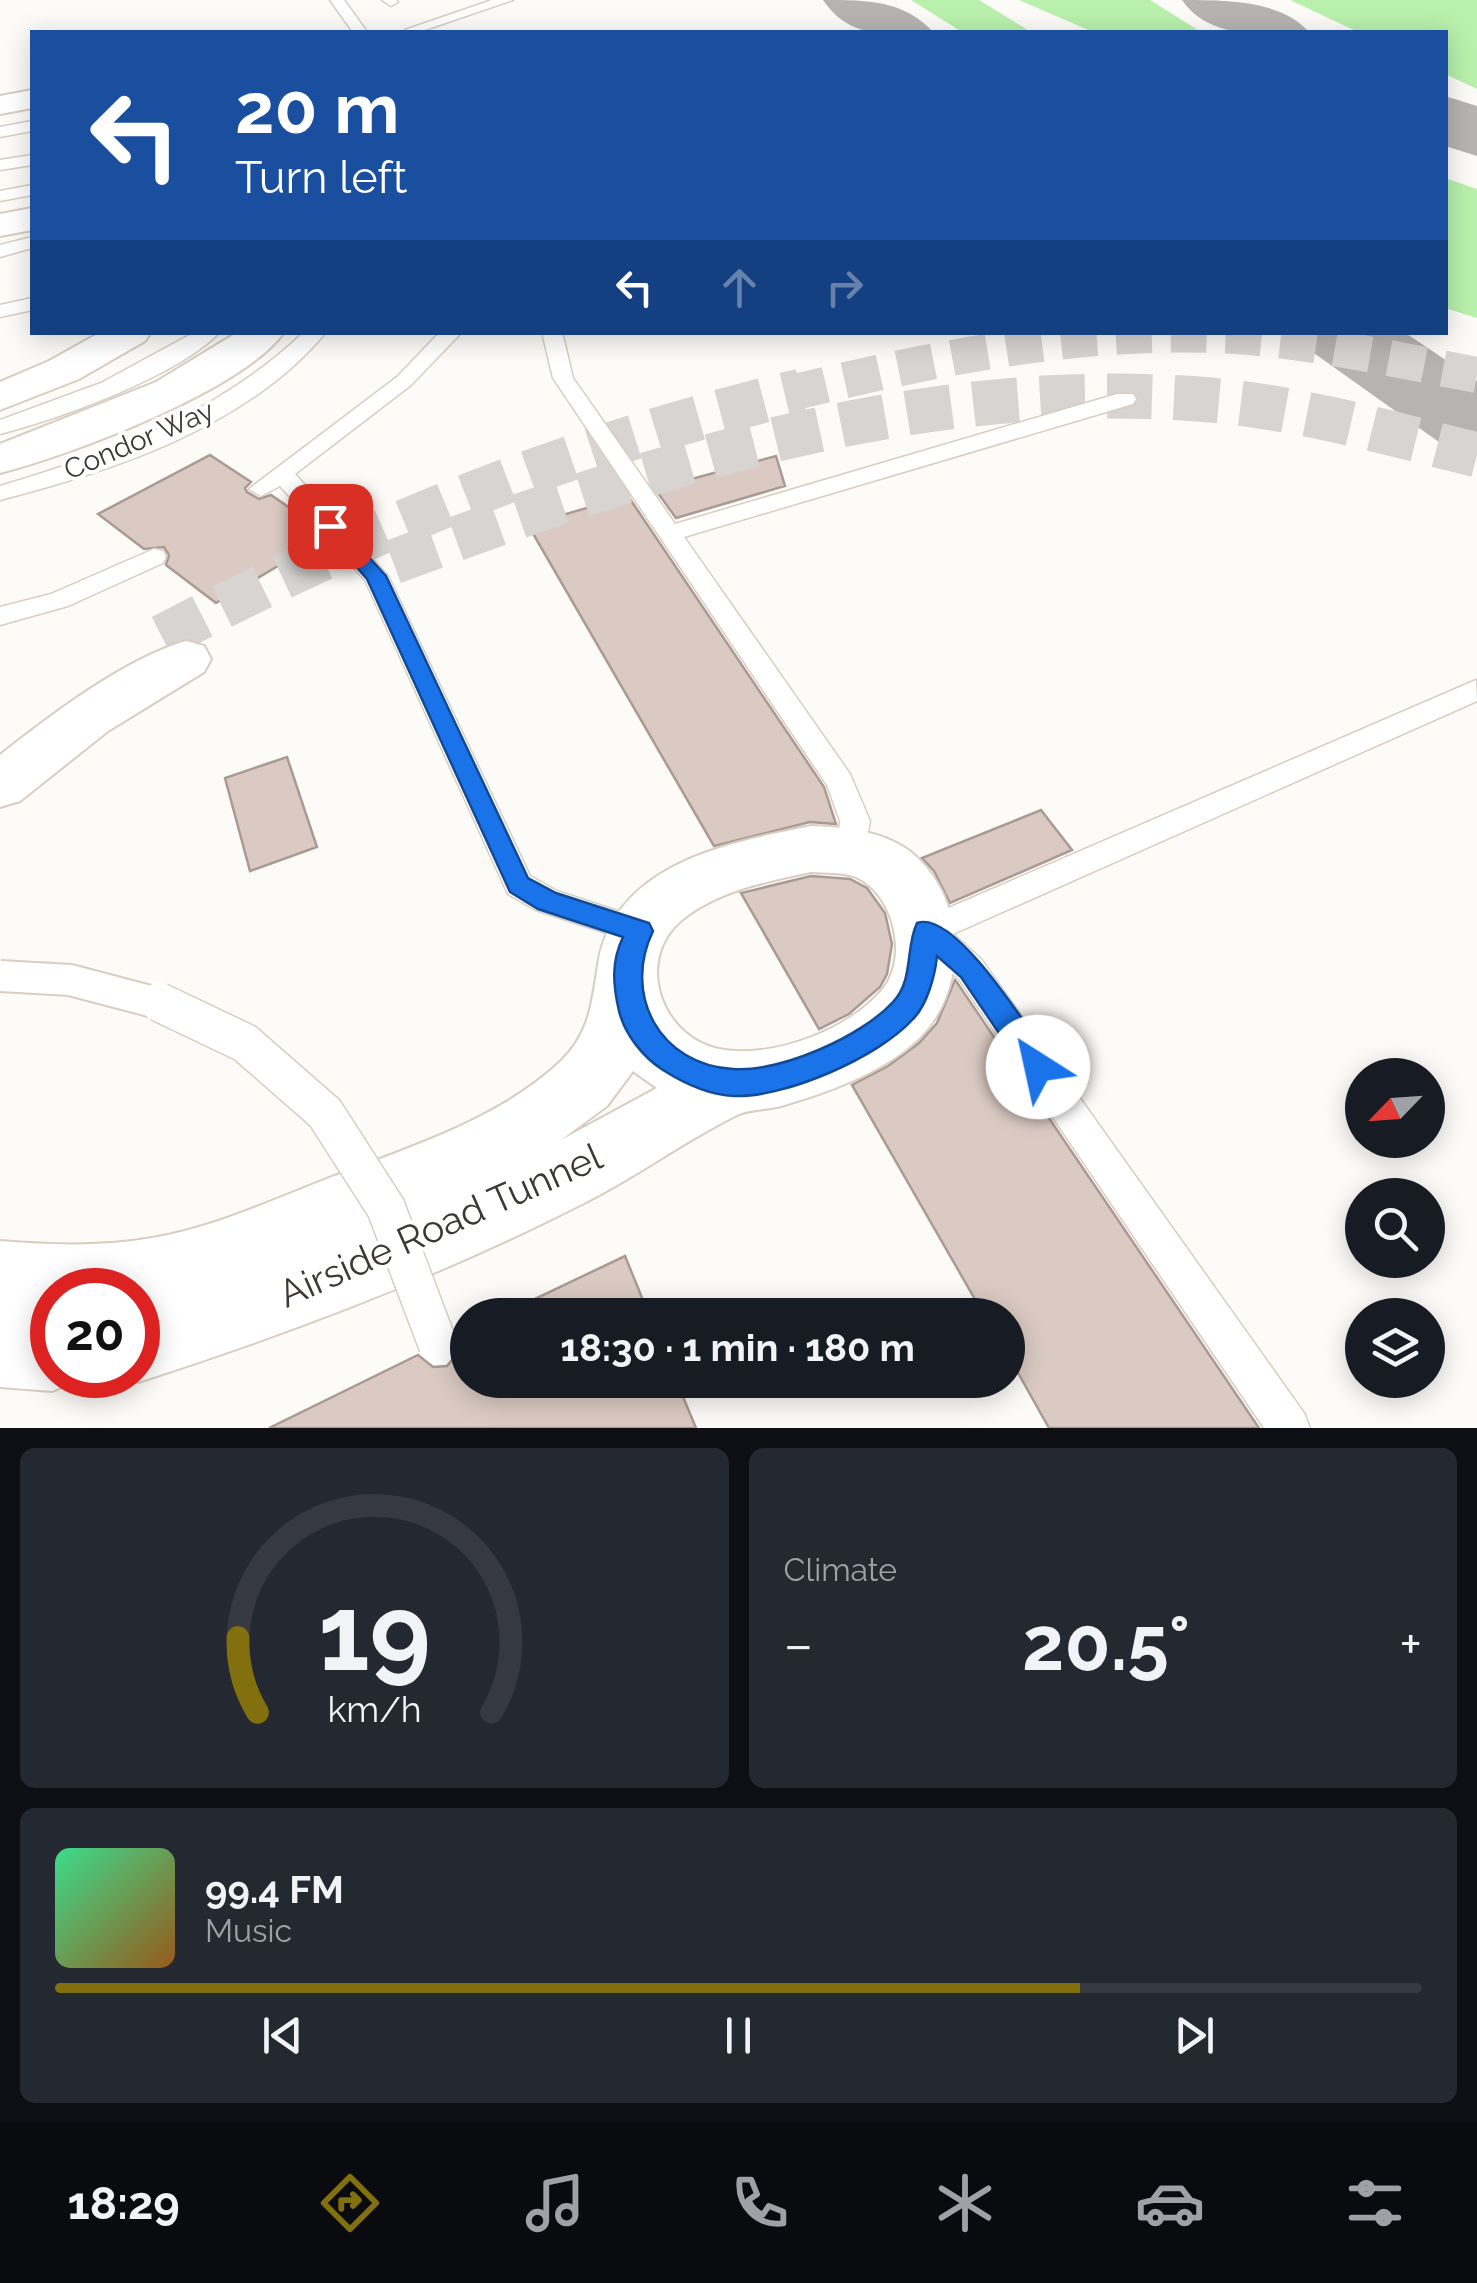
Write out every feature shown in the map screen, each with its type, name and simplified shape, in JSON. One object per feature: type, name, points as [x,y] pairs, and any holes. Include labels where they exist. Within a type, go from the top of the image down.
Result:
[{"type":"street","points":[[0,104],[30,99]]},
{"type":"street","points":[[0,226],[30,220]]},
{"type":"street","points":[[0,397],[64,370],[126,335]]},
{"type":"street","points":[[0,458],[156,400],[236,355],[260,335]]},
{"type":"street","points":[[0,740],[95,676],[174,648],[121,696],[28,761],[0,786]]},
{"type":"street","points":[[812,849],[852,851],[891,870],[916,902],[927,930],[922,972],[906,1009],[874,1036],[779,1078],[734,1083],[695,1075],[657,1051],[635,1019],[633,956],[651,911],[683,890],[778,855],[812,849]]},
{"type":"street","name":"Airside Road Tunnel","points":[[0,1278],[84,1284],[156,1274],[263,1240],[442,1168],[507,1136],[584,1084],[604,1061],[621,1029],[633,956]]},
{"type":"street","name":"Airside Road Tunnel","points":[[160,1337],[272,1302],[460,1223],[564,1176],[642,1129],[734,1083]]},
{"type":"street","points":[[0,1349],[30,1352]]},
{"type":"lane","points":[[338,0],[359,30]]},
{"type":"lane","points":[[416,30],[506,0]]},
{"type":"lane","points":[[392,4],[412,30]]},
{"type":"lane","points":[[0,132],[30,126]]},
{"type":"lane","points":[[0,166],[30,160]]},
{"type":"lane","points":[[0,196],[30,190]]},
{"type":"lane","points":[[0,251],[30,243]]},
{"type":"lane","points":[[0,291],[30,290]]},
{"type":"lane","points":[[0,311],[30,304]]},
{"type":"lane","points":[[0,427],[116,386],[205,335]]},
{"type":"lane","name":"Condor Way","points":[[0,493],[107,459],[188,424],[247,391],[295,355],[313,335]]},
{"type":"lane","points":[[449,335],[404,381],[272,482],[376,576],[519,885],[633,956]]},
{"type":"lane","points":[[556,335],[563,378],[840,782],[855,821],[852,851]]},
{"type":"lane","points":[[670,533],[1124,398]]},
{"type":"lane","points":[[0,616],[22,613],[85,590],[154,557]]},
{"type":"lane","points":[[1290,1428],[970,969],[927,930],[1476,690]]},
{"type":"lane","points":[[0,976],[70,980],[161,1003],[245,1042],[324,1113],[386,1208],[438,1345]]},
{"type":"green space","points":[[911,0],[979,0],[1028,30],[959,30]]},
{"type":"green space","points":[[1019,0],[1150,0],[1198,30],[1088,30]]},
{"type":"green space","points":[[1290,0],[1477,0],[1477,89],[1448,75],[1448,30],[1354,30]]},
{"type":"green space","points":[[1448,179],[1477,189],[1477,318],[1448,309]]},
{"type":"building","points":[[210,455],[251,482],[245,488],[247,492],[259,499],[271,495],[303,517],[323,539],[216,603],[166,565],[169,555],[164,547],[144,549],[98,514]]},
{"type":"building","points":[[776,456],[785,486],[676,518],[655,489]]},
{"type":"building","points":[[628,496],[824,787],[836,824],[810,822],[714,846],[528,525]]},
{"type":"building","points":[[287,757],[317,847],[250,871],[225,778]]},
{"type":"building","points":[[1041,810],[1072,850],[950,903],[934,871],[922,858]]},
{"type":"building","points":[[811,876],[850,879],[867,888],[885,913],[892,944],[887,974],[880,987],[849,1014],[819,1029],[741,893]]},
{"type":"building","points":[[955,980],[1259,1428],[1049,1428],[1025,1385],[1025,1298],[974,1298],[852,1085],[888,1066],[919,1043],[937,1023]]},
{"type":"building","points":[[625,1256],[642,1298],[537,1298]]},
{"type":"building","points":[[418,1355],[433,1367],[450,1362],[450,1398],[684,1398],[696,1428],[269,1428]]},
{"type":"taxiway","points":[[853,0],[898,30]]},
{"type":"taxiway","points":[[1212,0],[1273,30]]},
{"type":"taxiway","points":[[1448,119],[1477,134]]},
{"type":"taxiway","points":[[1347,335],[1477,424]]},
{"type":"tunnel","points":[[791,393],[1012,348],[1152,335]]},
{"type":"tunnel","points":[[1208,335],[1297,343],[1477,375]]},
{"type":"tunnel","points":[[162,637],[319,560],[474,494],[633,438],[801,391]]},
{"type":"tunnel","points":[[393,562],[692,461],[896,415],[1000,401],[1104,396],[1210,400],[1345,422],[1477,455]]},
{"type":"route","points":[[330,526],[376,576],[519,885],[548,901],[640,931],[633,944],[626,980],[635,1019],[657,1051],[695,1075],[734,1083],[779,1078],[827,1058],[874,1036],[906,1009],[922,972],[927,930],[970,969],[1038,1067]]}]
